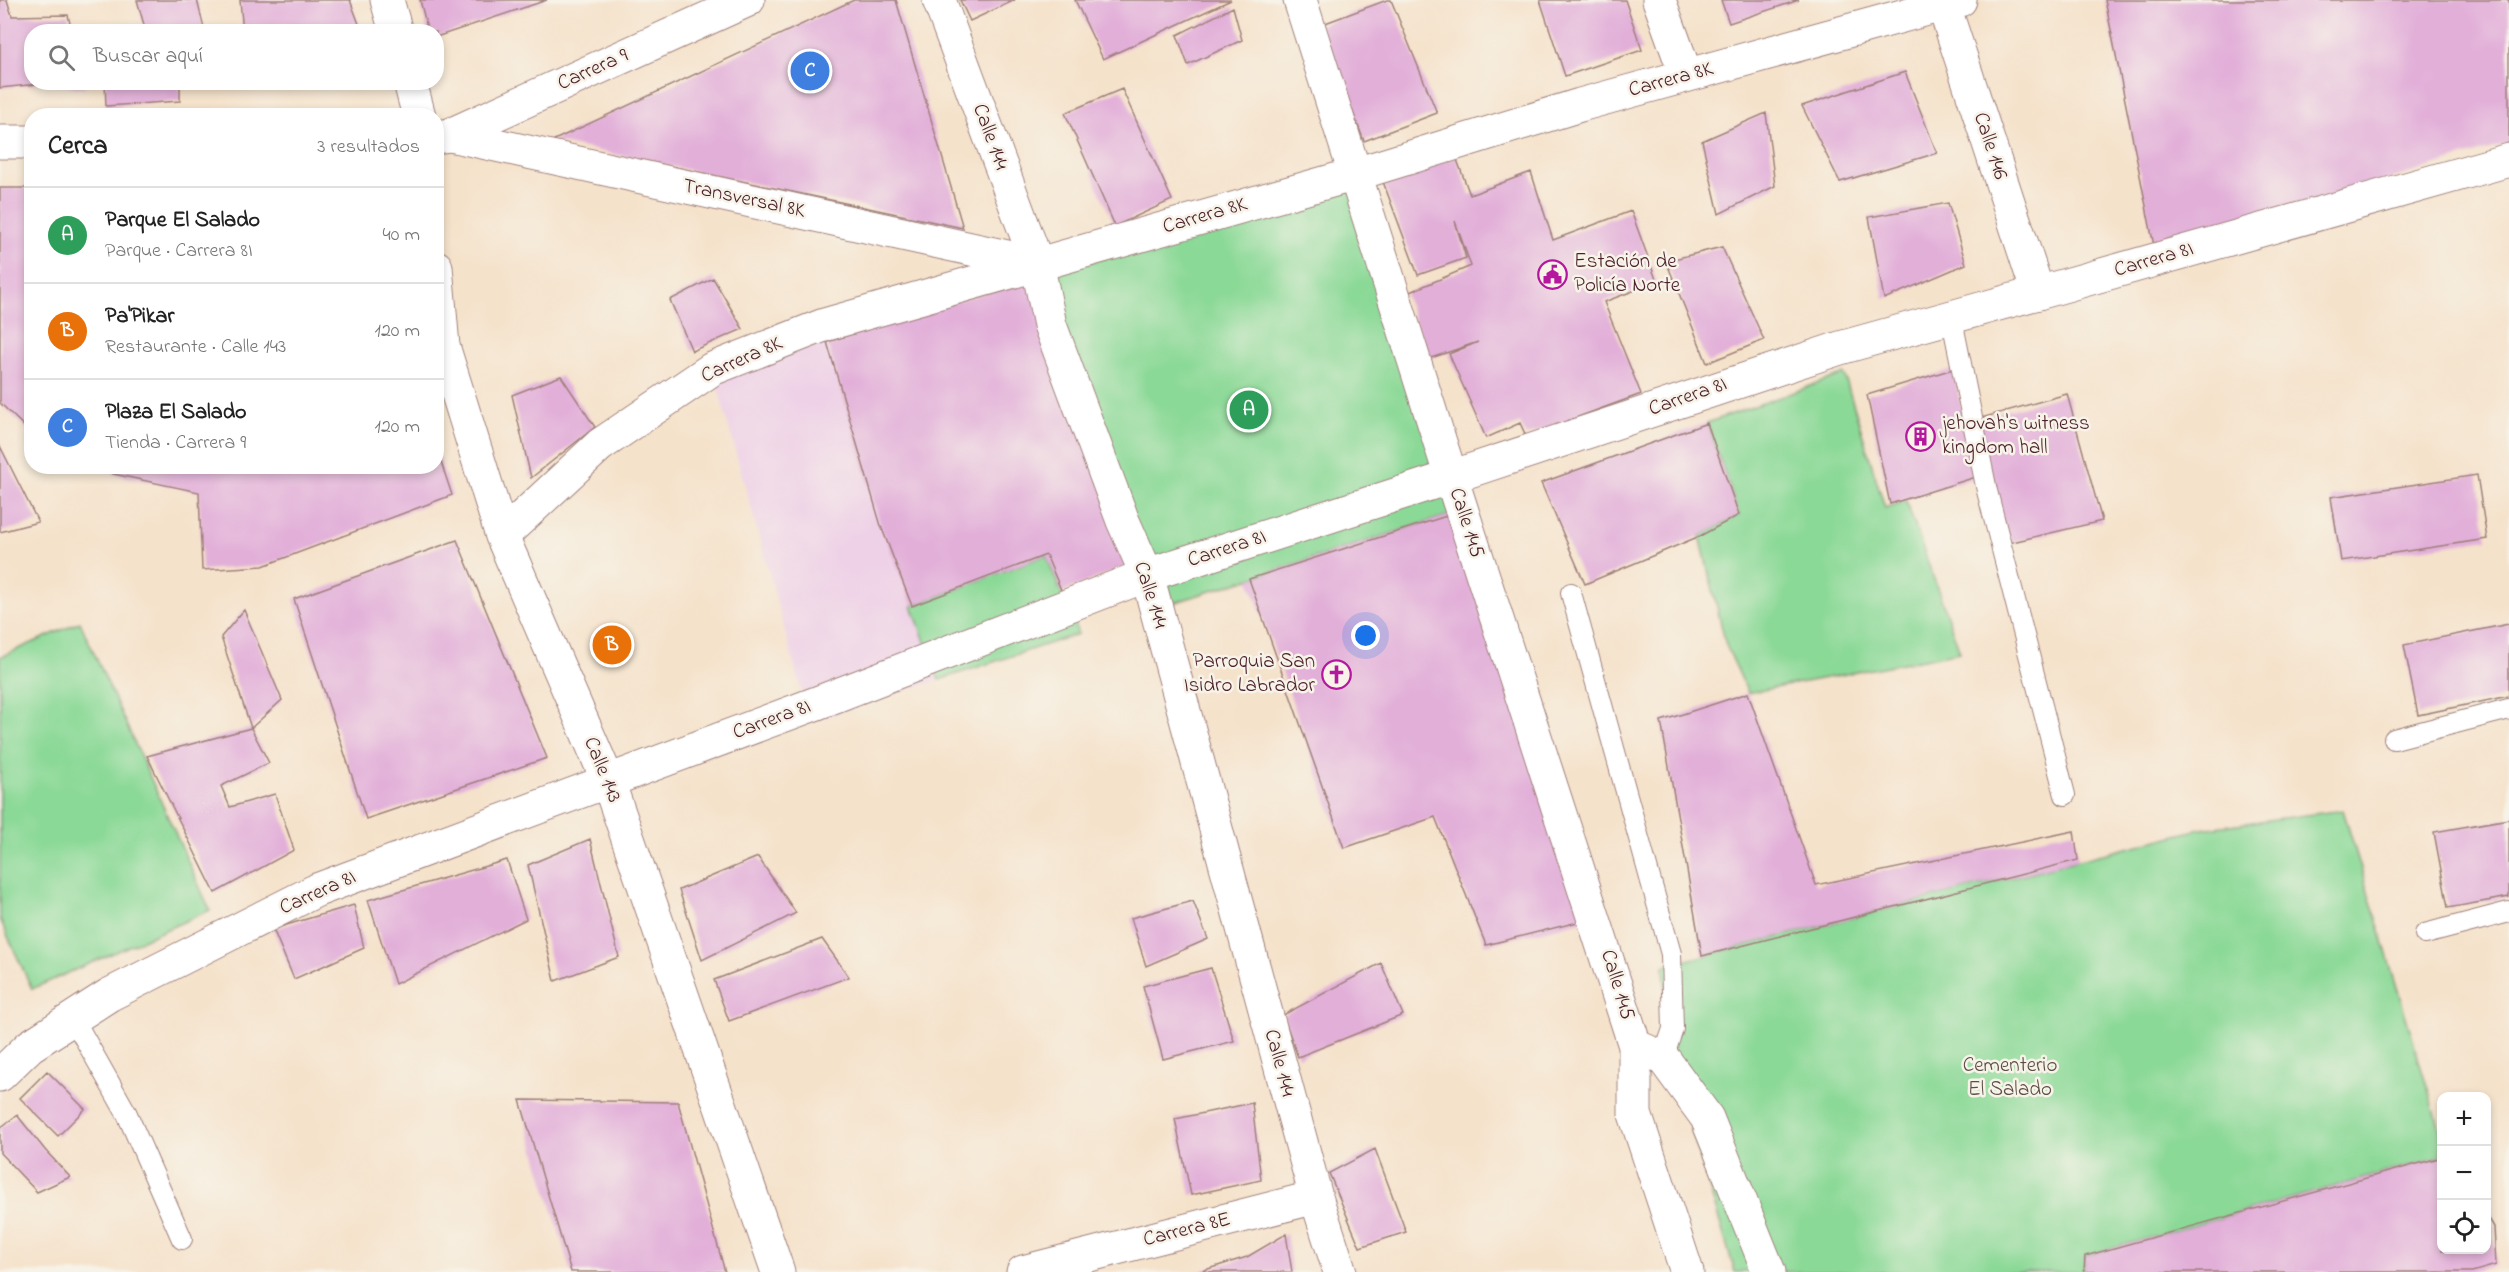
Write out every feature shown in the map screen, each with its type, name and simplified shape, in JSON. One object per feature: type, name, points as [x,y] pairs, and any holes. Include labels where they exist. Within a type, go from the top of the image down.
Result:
[{"type":"street","points":[[387,0],[394,24]]},
{"type":"street","name":"Carrera 9","points":[[444,136],[748,0]]},
{"type":"street","name":"Calle 144","points":[[939,0],[1037,263],[1050,325],[1123,521],[1147,575],[1316,1197],[1340,1272]]},
{"type":"street","name":"Calle 145","points":[[1300,0],[1451,477],[1645,1059],[1707,1118],[1769,1272]]},
{"type":"street","points":[[1659,0],[1686,75]]},
{"type":"street","name":"Carrera 8K","points":[[502,536],[600,445],[712,369],[824,325],[1356,174],[1686,75],[1949,2]]},
{"type":"street","name":"Calle 146","points":[[1949,2],[2038,293]]},
{"type":"street","points":[[412,90],[417,108]]},
{"type":"street","name":"Transversal 8K","points":[[444,136],[1037,263]]},
{"type":"street","points":[[0,142],[24,142]]},
{"type":"street","name":"Carrera 8I","points":[[0,1075],[30,1046],[109,995],[317,890],[1147,575],[1451,477],[1731,383],[1951,315],[2038,293],[2509,160]]},
{"type":"street","name":"Calle 143","points":[[444,349],[502,536],[608,781],[778,1272]]},
{"type":"street","name":"Calle 145","points":[[1645,1059],[1635,1114],[1688,1272]]},
{"type":"street","name":"Carrera 8E","points":[[1025,1272],[1316,1197]]},
{"type":"lane","points":[[1951,315],[1987,491],[2065,795]]},
{"type":"lane","points":[[1571,593],[1671,954],[1675,1006],[1673,1029],[1645,1059]]},
{"type":"lane","points":[[2394,739],[2509,709]]},
{"type":"lane","points":[[2425,934],[2509,912]]},
{"type":"lane","points":[[73,1018],[128,1114],[182,1239]]},
{"type":"shaded area","points":[[826,342],[881,526],[939,680],[810,722],[715,377]]},
{"type":"green space","points":[[1352,189],[1456,513],[1148,611],[1029,279]]},
{"type":"green space","points":[[1844,374],[1885,508],[1906,501],[1960,652],[1748,693],[1726,645],[1700,536],[1739,515],[1707,423]]},
{"type":"green space","points":[[1046,555],[1078,634],[939,680],[912,606]]},
{"type":"green space","points":[[80,622],[210,910],[32,989],[0,919],[0,657]]},
{"type":"green space","name":"Cementerio El Salado","points":[[2343,810],[2437,1119],[2437,1158],[2085,1256],[2084,1272],[1735,1272],[1671,1062],[1664,966],[2201,829]]},
{"type":"building","points":[[0,0],[7,0],[12,16],[68,15],[70,24],[24,24],[24,85],[0,88]]},
{"type":"building","points":[[137,0],[197,0],[203,24],[144,24]]},
{"type":"building","points":[[240,0],[350,0],[359,24],[242,24]]},
{"type":"building","points":[[420,0],[547,0],[444,34],[444,24],[426,24]]},
{"type":"building","points":[[854,0],[896,0],[963,228],[552,141]]},
{"type":"building","points":[[960,0],[1015,0],[970,21]]},
{"type":"building","points":[[1075,0],[1231,0],[1103,59]]},
{"type":"building","points":[[1391,0],[1437,113],[1364,141],[1320,25]]},
{"type":"building","points":[[1540,0],[1625,0],[1642,50],[1565,76]]},
{"type":"building","points":[[1721,0],[1799,0],[1729,23]]},
{"type":"building","points":[[2105,0],[2509,0],[2509,143],[2155,251]]},
{"type":"building","points":[[1233,7],[1242,40],[1188,65],[1177,35]]},
{"type":"building","points":[[1905,72],[1937,153],[1840,182],[1802,106]]},
{"type":"building","points":[[1122,89],[1172,200],[1115,226],[1065,113]]},
{"type":"building","points":[[105,90],[180,90],[180,101],[106,106]]},
{"type":"building","points":[[1766,113],[1775,186],[1719,214],[1702,141]]},
{"type":"building","name":"Estación de Policía Norte","points":[[1456,157],[1470,195],[1531,172],[1553,240],[1631,211],[1657,282],[1604,302],[1641,394],[1526,436],[1520,423],[1486,438],[1449,354],[1478,342],[1428,359],[1405,294],[1471,266],[1455,221],[1466,258],[1418,275],[1382,179]]},
{"type":"building","points":[[0,188],[24,188],[24,426],[0,403]]},
{"type":"building","points":[[1948,203],[1966,264],[1884,299],[1869,217]]},
{"type":"building","points":[[1722,247],[1764,340],[1707,363],[1666,261]]},
{"type":"building","points":[[713,278],[743,329],[692,351],[670,300]]},
{"type":"building","points":[[1029,279],[1130,565],[1062,592],[1046,555],[912,606],[881,526],[827,342]]},
{"type":"building","name":"jehovah's witness kingdom hall","points":[[1953,369],[1976,477],[1890,504],[1867,395]]},
{"type":"building","points":[[561,376],[595,427],[531,478],[512,395]]},
{"type":"building","points":[[2067,394],[2102,521],[2004,544],[1974,420]]},
{"type":"building","points":[[1707,423],[1739,515],[1700,536],[1585,584],[1541,483]]},
{"type":"building","points":[[0,446],[38,522],[0,532]]},
{"type":"building","points":[[444,471],[452,495],[263,566],[202,570],[199,492],[113,474],[444,474]]},
{"type":"building","points":[[2477,475],[2487,539],[2341,561],[2331,497]]},
{"type":"building","points":[[1456,513],[1590,919],[1486,945],[1435,817],[1344,848],[1249,579]]},
{"type":"building","points":[[457,540],[547,758],[366,819],[294,599]]},
{"type":"building","points":[[244,610],[282,700],[251,728],[221,637]]},
{"type":"building","points":[[2509,624],[2509,696],[2418,715],[2404,645]]},
{"type":"building","points":[[1748,693],[1816,885],[2074,831],[2078,860],[1702,956],[1661,721]]},
{"type":"building","points":[[251,728],[269,763],[221,786],[230,807],[275,794],[294,850],[215,893],[147,756]]},
{"type":"building","points":[[2509,819],[2509,897],[2448,908],[2434,832]]},
{"type":"building","points":[[590,839],[619,957],[555,981],[528,865]]},
{"type":"building","points":[[758,857],[796,913],[702,960],[679,890]]},
{"type":"building","points":[[507,860],[526,919],[395,984],[368,900]]},
{"type":"building","points":[[1193,901],[1208,939],[1146,966],[1131,918]]},
{"type":"building","points":[[354,905],[364,948],[294,979],[273,929]]},
{"type":"building","points":[[822,939],[849,977],[729,1021],[714,980]]},
{"type":"building","points":[[1381,963],[1403,1015],[1298,1057],[1283,1015]]},
{"type":"building","points":[[1211,968],[1234,1041],[1163,1059],[1143,986]]},
{"type":"building","points":[[47,1071],[85,1109],[58,1136],[20,1098]]},
{"type":"building","points":[[520,1100],[678,1102],[725,1272],[571,1272]]},
{"type":"building","points":[[1252,1103],[1261,1180],[1191,1195],[1175,1119]]},
{"type":"building","points":[[17,1115],[70,1177],[37,1192],[0,1153],[0,1128]]},
{"type":"building","points":[[1375,1149],[1406,1232],[1360,1247],[1329,1173]]},
{"type":"building","points":[[2437,1158],[2437,1254],[2491,1254],[2491,1222],[2494,1227],[2496,1265],[2472,1272],[2084,1272],[2085,1256]]},
{"type":"building","points":[[1286,1234],[1292,1272],[1198,1272],[1247,1257]]},
{"type":"place","name":"Plaza El Salado","points":[[810,71]]},
{"type":"place","name":"Estación de Policía Norte","points":[[1553,274]]},
{"type":"place","name":"Parque El Salado","points":[[1249,410]]},
{"type":"place","name":"jehovah's witness kingdom hall","points":[[1921,436]]},
{"type":"place","name":"Pa'Pikar","points":[[612,645]]},
{"type":"place","name":"Parroquia San Isidro Labrador","points":[[1336,674]]}]
